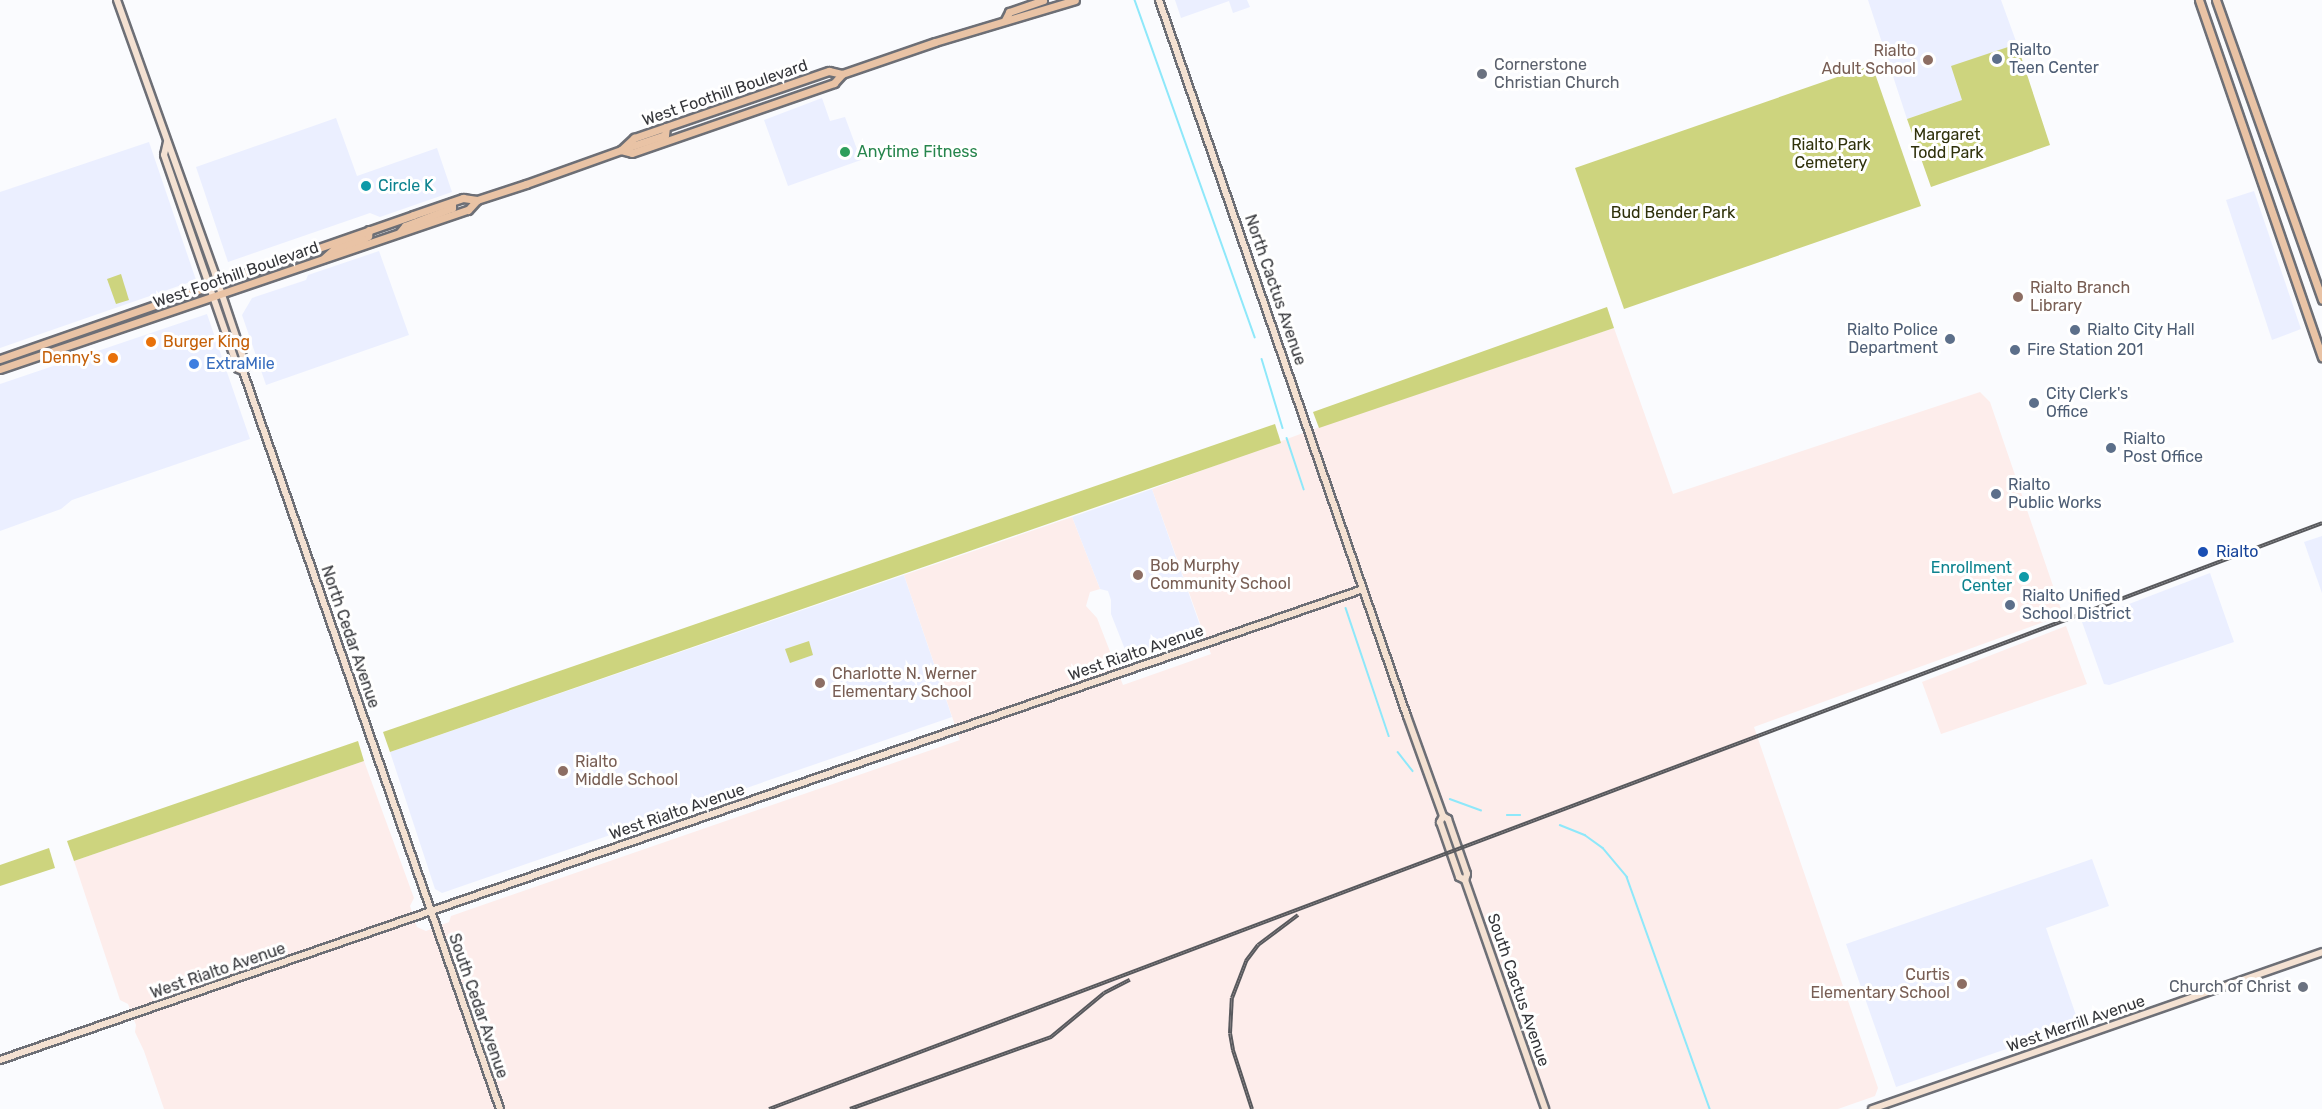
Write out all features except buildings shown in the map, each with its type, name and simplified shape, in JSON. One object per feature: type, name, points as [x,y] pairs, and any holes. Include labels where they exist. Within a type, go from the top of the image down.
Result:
[{"type":"main road","name":"North Cedar Avenue","points":[[117,0],[218,283],[246,366],[243,371]]},
{"type":"main road","name":"West Foothill Boulevard","points":[[1005,20],[1009,12],[1043,0]]},
{"type":"main road","name":"West Foothill Boulevard","points":[[621,150],[633,153],[834,82],[842,74],[1005,20],[1013,20],[1075,0]]},
{"type":"main road","name":"North Cactus Avenue","points":[[1159,0],[1363,589]]},
{"type":"main road","points":[[2199,0],[2322,357]]},
{"type":"main road","points":[[2216,0],[2322,300]]},
{"type":"main road","name":"West Foothill Boulevard","points":[[0,359],[463,198],[477,200],[621,150],[634,138],[829,71],[842,74]]},
{"type":"main road","name":"North Cedar Avenue","points":[[167,142],[164,156],[238,369],[243,371],[431,911]]},
{"type":"main road","points":[[170,172],[176,178],[183,199],[189,200]]},
{"type":"main road","name":"West Foothill Boulevard","points":[[0,369],[468,210],[477,200]]},
{"type":"main road","points":[[398,234],[405,226],[452,208],[452,202]]},
{"type":"main road","points":[[322,260],[334,249],[368,236],[369,230]]},
{"type":"main road","name":"South Cactus Avenue","points":[[1363,589],[1443,816],[1448,819],[1467,874],[1465,880],[1545,1109]]},
{"type":"main road","name":"West Rialto Avenue","points":[[0,1060],[1363,589]]},
{"type":"main road","name":"South Cedar Avenue","points":[[431,911],[500,1109]]},
{"type":"main road","name":"West Merrill Avenue","points":[[1872,1109],[2322,952]]},
{"type":"shaded area","points":[[1175,0],[1247,0],[1250,7],[1233,13],[1229,1],[1181,18]]},
{"type":"shaded area","name":"Rialto Adult School","points":[[1868,0],[2001,0],[2017,44],[1973,61],[1958,85],[1963,100],[1907,119]]},
{"type":"shaded area","points":[[822,98],[830,121],[845,117],[861,160],[788,186],[764,120]]},
{"type":"shaded area","points":[[336,118],[357,176],[437,148],[452,192],[380,217],[370,213],[228,262],[196,167]]},
{"type":"shaded area","points":[[149,142],[196,280],[0,348],[0,192]]},
{"type":"shaded area","points":[[2254,191],[2301,329],[2272,340],[2226,200]]},
{"type":"shaded area","points":[[379,251],[409,335],[266,385],[242,315],[252,298],[306,280],[308,275]]},
{"type":"shaded area","points":[[207,314],[250,439],[72,500],[61,509],[0,531],[0,384]]},
{"type":"shaded area","points":[[1614,328],[1673,494],[1980,392],[1990,402],[2063,615],[1754,727],[1878,1088],[1875,1096],[1838,1109],[164,1109],[135,1032],[136,1025],[128,1004],[120,1000],[74,861],[364,761],[414,898],[410,906],[417,927],[426,931],[449,922],[451,916],[960,740],[904,575],[1072,517],[1100,589],[1090,592],[1086,606],[1097,618],[1123,685],[1211,654],[1152,489],[1322,426]]},
{"type":"shaded area","name":"Bob Murphy Community School","points":[[1152,489],[1202,631],[1128,657],[1111,614],[1111,600],[1108,591],[1100,589],[1072,517]]},
{"type":"shaded area","points":[[2322,536],[2322,593],[2304,542]]},
{"type":"shaded area","points":[[2210,573],[2234,642],[2109,685],[2104,684],[2082,622]]},
{"type":"shaded area","points":[[904,575],[952,717],[442,893],[435,889],[390,752]]},
{"type":"shaded area","points":[[2066,626],[2087,684],[1941,734],[1922,682]]},
{"type":"shaded area","name":"Curtis Elementary School","points":[[2092,859],[2109,906],[2046,928],[2079,1024],[1896,1087],[1846,944]]},
{"type":"green space","name":"Margaret Todd Park","points":[[2017,44],[2050,145],[1931,187],[1907,119],[1962,100],[1951,66]]},
{"type":"green space","points":[[1872,65],[1921,206],[1624,309],[1575,168]]},
{"type":"green space","points":[[121,274],[129,300],[116,304],[107,279]]},
{"type":"green space","points":[[1607,307],[1614,328],[1319,428],[1313,412]]},
{"type":"green space","points":[[1275,424],[1281,443],[390,752],[383,732]]},
{"type":"green space","points":[[809,641],[813,655],[790,663],[785,649]]},
{"type":"green space","points":[[358,741],[364,761],[74,861],[67,841]]},
{"type":"green space","points":[[49,848],[55,868],[0,886],[0,865]]},
{"type":"waterway","points":[[1135,0],[1255,337]]},
{"type":"waterway","points":[[1262,359],[1283,428]]},
{"type":"waterway","points":[[1287,438],[1304,489]]},
{"type":"waterway","points":[[1346,608],[1389,736]]},
{"type":"waterway","points":[[1398,752],[1413,771]]},
{"type":"waterway","points":[[1450,799],[1481,810]]},
{"type":"waterway","points":[[1507,815],[1520,815]]},
{"type":"waterway","points":[[1560,825],[1585,835],[1603,848],[1627,877],[1710,1109]]},
{"type":"railway","points":[[769,1109],[2322,523]]},
{"type":"railway","points":[[1252,1109],[1233,1050],[1230,1033],[1232,998],[1246,961],[1258,945],[1298,915]]},
{"type":"railway","points":[[850,1109],[1051,1037],[1104,993],[1130,980]]},
{"type":"place","name":"Rialto Teen Center","points":[[1997,59]]},
{"type":"place","name":"Rialto Adult School","points":[[1928,60]]},
{"type":"place","name":"Cornerstone Christian Church","points":[[1482,74]]},
{"type":"place","name":"Anytime Fitness","points":[[845,152]]},
{"type":"place","name":"Circle K","points":[[366,186]]},
{"type":"place","name":"Rialto Branch Library","points":[[2018,297]]},
{"type":"place","name":"Rialto City Hall","points":[[2075,330]]},
{"type":"place","name":"Rialto Police Department","points":[[1950,339]]},
{"type":"place","name":"Burger King","points":[[151,342]]},
{"type":"place","name":"Fire Station 201","points":[[2015,350]]},
{"type":"place","name":"Denny's","points":[[113,358]]},
{"type":"place","name":"ExtraMile","points":[[194,364]]},
{"type":"place","name":"City Clerk's Office","points":[[2034,403]]},
{"type":"place","name":"Rialto Post Office","points":[[2111,448]]},
{"type":"place","name":"Rialto Public Works","points":[[1996,494]]},
{"type":"place","name":"Rialto","points":[[2203,552]]},
{"type":"place","name":"Bob Murphy Community School","points":[[1138,575]]},
{"type":"place","name":"Enrollment Center","points":[[2024,577]]},
{"type":"place","name":"Rialto Unified School District","points":[[2010,605]]},
{"type":"place","name":"Charlotte N. Werner Elementary School","points":[[820,683]]},
{"type":"place","name":"Rialto Middle School","points":[[563,771]]},
{"type":"place","name":"Curtis Elementary School","points":[[1962,984]]},
{"type":"place","name":"Church of Christ","points":[[2303,987]]},
{"type":"park label","name":"Rialto Park Cemetery","points":[[1831,154]]},
{"type":"park label","name":"Bud Bender Park","points":[[1673,213]]}]
